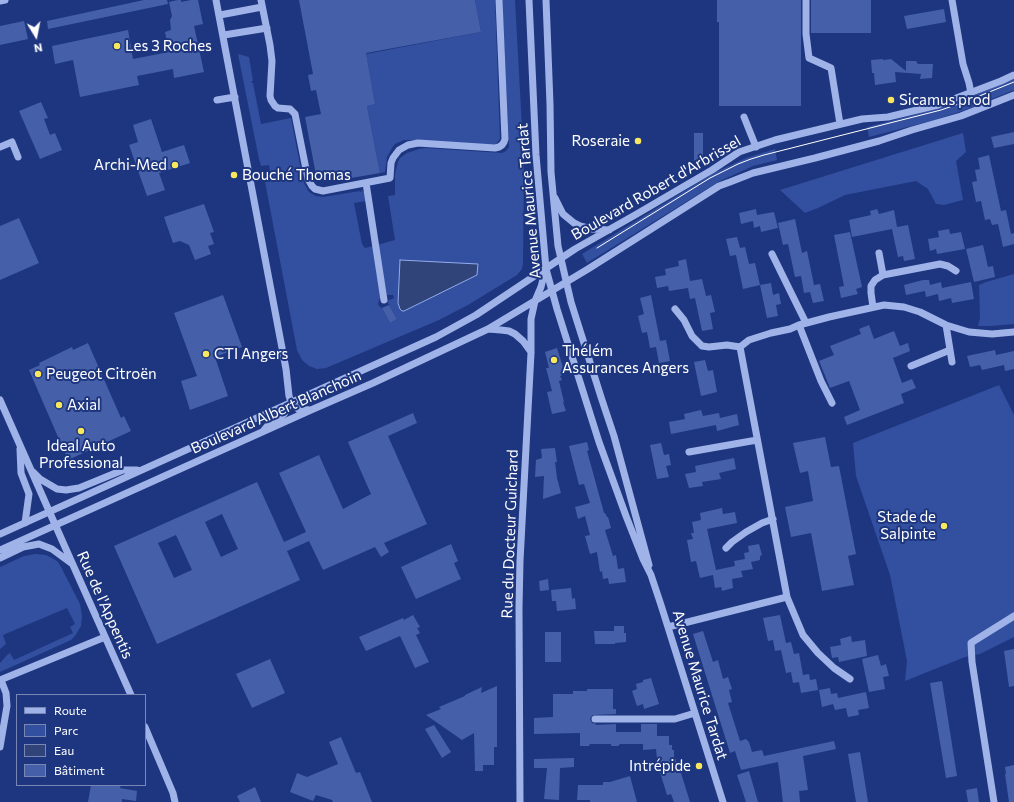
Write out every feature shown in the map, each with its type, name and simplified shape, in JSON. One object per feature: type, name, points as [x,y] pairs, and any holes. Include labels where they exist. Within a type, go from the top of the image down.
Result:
[{"type":"street","points":[[0,1],[5,0]]},
{"type":"street","points":[[216,0],[224,35],[286,369],[288,396],[291,402],[298,409],[311,410]]},
{"type":"street","points":[[220,15],[262,3],[272,61],[271,100],[278,108],[290,109],[295,114],[308,179],[316,189],[323,191],[390,178],[391,163],[393,158],[399,150],[408,145],[418,143],[495,148],[502,146],[505,139],[498,0]]},
{"type":"street","name":"Avenue Maurice Tardat","points":[[529,0],[536,155],[546,269],[554,289],[599,442],[643,559],[651,575]]},
{"type":"street","name":"Avenue Maurice Tardat","points":[[546,0],[551,172],[558,246],[571,302],[614,436],[648,558],[651,575],[722,802]]},
{"type":"street","points":[[806,0],[806,34],[809,58],[831,68],[840,124]]},
{"type":"street","points":[[952,0],[963,64],[971,93]]},
{"type":"street","points":[[224,35],[267,28]]},
{"type":"street","name":"Boulevard Robert d'Arbrissel","points":[[546,269],[575,249],[706,174],[739,152],[790,136],[840,124],[862,119],[888,117],[938,105],[1014,75]]},
{"type":"street","name":"Boulevard Robert d'Arbrissel","points":[[554,289],[719,186],[753,173],[879,141],[961,116],[1014,95]]},
{"type":"street","points":[[217,100],[235,97]]},
{"type":"street","points":[[744,117],[756,147]]},
{"type":"street","points":[[0,147],[12,142],[18,157]]},
{"type":"street","points":[[366,183],[384,300]]},
{"type":"street","points":[[554,194],[563,214],[574,223],[586,228],[609,230]]},
{"type":"street","points":[[879,253],[883,275]]},
{"type":"street","points":[[772,254],[802,324],[821,381],[832,403]]},
{"type":"street","points":[[873,307],[871,286],[875,280],[883,275],[940,264],[948,266],[956,271]]},
{"type":"street","name":"Rue du Docteur Guichard","points":[[520,802],[520,561],[531,353],[531,319],[535,301],[546,269]]},
{"type":"street","name":"Boulevard Albert Blanchoin","points":[[0,534],[436,337],[476,315],[546,269]]},
{"type":"street","name":"Boulevard Albert Blanchoin","points":[[0,550],[55,524],[373,383],[488,329],[554,289]]},
{"type":"street","points":[[675,309],[684,320],[692,336],[702,346],[709,347],[728,345],[740,346],[749,340],[790,329],[802,324],[884,305],[904,307],[920,312],[946,326],[969,332],[992,334],[1014,332]]},
{"type":"street","points":[[946,326],[952,362]]},
{"type":"street","points":[[488,329],[509,331],[515,334],[523,341],[531,353]]},
{"type":"street","points":[[740,346],[787,597],[803,635],[818,653],[834,668],[850,679]]},
{"type":"street","points":[[911,366],[950,350]]},
{"type":"street","name":"Rue de l'Appentis","points":[[0,400],[131,694]]},
{"type":"street","points":[[262,433],[270,423],[284,414],[291,402]]},
{"type":"street","points":[[689,452],[757,440]]},
{"type":"street","points":[[20,445],[21,473],[29,494],[25,523]]},
{"type":"street","points":[[30,469],[40,479],[57,489],[66,490],[79,488],[123,470],[140,470]]},
{"type":"street","points":[[726,548],[746,532],[773,519]]},
{"type":"street","points":[[0,558],[23,548],[39,544],[52,549],[73,564]]},
{"type":"street","points":[[668,627],[787,597]]},
{"type":"street","points":[[994,802],[972,662],[971,644],[1014,616]]},
{"type":"street","points":[[0,747],[7,706],[6,693],[0,680],[105,636]]},
{"type":"street","points":[[595,719],[674,718],[695,713]]},
{"type":"street","points":[[146,729],[173,793],[175,802]]},
{"type":"green space","points":[[475,0],[495,0],[500,139],[496,144],[491,145],[404,140],[395,144],[392,148],[387,157],[385,172],[380,173],[367,106],[375,104],[366,54],[481,32]]},
{"type":"green space","points":[[502,0],[515,0],[524,164],[522,269],[517,275],[468,305],[439,320],[326,368],[317,369],[309,366],[302,360],[297,350],[265,182],[271,181],[269,165],[261,166],[259,159],[238,54],[249,57],[253,81],[251,81],[253,83],[261,124],[291,118],[303,180],[309,192],[316,196],[323,197],[361,192],[361,190],[365,193],[366,201],[354,203],[362,244],[365,248],[373,246],[381,298],[378,304],[382,308],[390,323],[397,319],[387,301],[394,298],[393,295],[387,295],[377,245],[395,240],[388,196],[395,195],[395,174],[400,158],[407,153],[426,148],[502,153],[509,147]],"holes":[[[477,275],[404,311],[400,310],[398,303]]]},
{"type":"green space","points":[[1014,79],[1014,90],[965,110],[935,120],[869,137],[867,127],[947,106]]},
{"type":"green space","points":[[963,133],[966,152],[956,161],[963,200],[944,205],[936,204],[928,189],[916,181],[845,195],[805,213],[780,190]]},
{"type":"green space","points":[[775,149],[777,160],[753,166],[720,181],[587,263],[582,254],[714,173],[746,158]]},
{"type":"green space","points":[[1014,274],[1014,324],[978,326],[980,318],[979,285]]},
{"type":"green space","name":"Stade de Salpinte","points":[[999,385],[1014,415],[1014,637],[980,654],[965,657],[905,681],[907,661],[890,575],[856,476],[853,443]]},
{"type":"green space","points":[[35,554],[46,555],[58,562],[80,604],[82,616],[81,626],[71,640],[0,672],[0,663],[8,654],[10,653],[14,660],[73,633],[70,627],[75,624],[67,608],[3,635],[6,644],[0,649],[0,567],[24,556]]},
{"type":"water","points":[[400,260],[478,264],[477,275],[402,311],[398,303]]},
{"type":"building","points":[[144,0],[167,0],[168,4],[48,29],[47,21]]},
{"type":"building","points":[[181,0],[181,2],[198,0],[203,24],[194,26],[204,72],[174,78],[173,69],[137,76],[139,85],[80,97],[73,60],[55,64],[52,46],[128,30],[133,59],[169,52],[165,32],[171,30],[170,20],[172,16],[169,2]]},
{"type":"building","points":[[299,0],[475,0],[481,32],[366,53],[375,104],[367,106],[380,173],[334,181],[333,172],[316,175],[305,117],[321,114],[316,90],[311,91],[308,75],[313,74]]},
{"type":"building","points":[[717,0],[801,0],[801,106],[719,106],[719,22],[717,22]]},
{"type":"building","points":[[811,0],[871,0],[871,33],[811,33]]},
{"type":"building","points":[[944,9],[946,22],[907,29],[904,16]]},
{"type":"building","points":[[24,21],[28,39],[0,45],[0,26]]},
{"type":"building","points":[[891,59],[906,71],[906,61],[916,61],[918,64],[933,64],[932,78],[920,79],[921,74],[895,72],[896,82],[875,85],[871,60]]},
{"type":"building","points":[[41,102],[48,118],[44,119],[50,135],[55,133],[62,150],[40,159],[19,111]]},
{"type":"building","points":[[151,119],[162,152],[184,145],[190,163],[159,173],[165,190],[147,196],[129,145],[138,142],[133,125]]},
{"type":"building","points":[[1014,132],[1014,144],[994,148],[991,137]]},
{"type":"building","points":[[694,133],[703,133],[703,156],[694,161]]},
{"type":"building","points":[[989,155],[1001,211],[1006,210],[1011,234],[1014,233],[1014,244],[1003,247],[998,224],[992,225],[990,219],[985,220],[981,201],[976,202],[972,182],[977,181],[975,170],[980,169],[978,158]]},
{"type":"building","points":[[204,204],[214,232],[210,233],[214,244],[208,246],[211,254],[195,260],[189,245],[180,241],[173,243],[164,217]]},
{"type":"building","points":[[756,209],[757,215],[774,212],[778,228],[761,232],[760,226],[754,228],[753,221],[741,224],[739,213]]},
{"type":"building","points":[[877,209],[879,214],[894,210],[897,227],[908,225],[915,259],[904,261],[903,256],[898,257],[892,229],[852,237],[849,220],[871,215],[870,211]]},
{"type":"building","points":[[19,218],[39,263],[0,280],[0,226]]},
{"type":"building","points":[[795,219],[802,253],[807,251],[814,285],[820,284],[824,301],[813,303],[810,292],[804,293],[801,276],[795,277],[788,244],[783,245],[778,223]]},
{"type":"building","points":[[949,229],[950,234],[961,232],[965,249],[937,254],[936,249],[930,251],[928,239],[939,237],[938,231]]},
{"type":"building","points":[[850,232],[862,287],[856,289],[858,294],[841,298],[839,287],[844,286],[834,235]]},
{"type":"building","points":[[737,237],[740,248],[745,247],[749,264],[755,263],[760,285],[743,289],[736,255],[730,256],[726,239]]},
{"type":"building","points":[[983,245],[988,267],[993,266],[995,277],[974,282],[966,249]]},
{"type":"building","points":[[686,259],[690,281],[702,279],[706,296],[711,295],[715,312],[710,313],[713,329],[702,331],[695,298],[690,299],[688,288],[669,291],[668,286],[657,288],[655,277],[666,275],[665,269],[679,266],[678,261]]},
{"type":"building","points":[[929,280],[930,285],[941,282],[942,288],[971,282],[974,299],[952,303],[951,298],[939,301],[938,294],[926,297],[925,291],[906,295],[904,285]]},
{"type":"building","points":[[771,283],[773,295],[779,293],[781,304],[776,305],[778,316],[767,318],[760,285]]},
{"type":"building","name":"CTI Angers","points":[[223,295],[242,347],[215,357],[228,396],[190,410],[181,381],[197,376],[174,313]]},
{"type":"building","points":[[651,295],[660,341],[666,340],[670,361],[659,363],[656,347],[650,348],[647,332],[642,333],[638,316],[644,314],[640,298]]},
{"type":"building","points":[[389,305],[397,319],[390,323],[382,308]]},
{"type":"building","points":[[869,325],[874,339],[894,331],[900,346],[908,343],[910,351],[893,358],[902,383],[912,379],[916,388],[901,394],[904,403],[847,425],[844,417],[860,410],[849,381],[830,388],[819,361],[834,355],[830,346],[861,334],[859,329]]},
{"type":"building","points":[[88,343],[121,418],[124,416],[131,431],[68,460],[29,370],[40,365],[39,363],[72,347],[73,350]]},
{"type":"building","points":[[557,348],[565,374],[560,376],[562,380],[559,381],[566,411],[552,414],[547,392],[552,391],[546,368],[549,368],[545,352]]},
{"type":"building","points":[[995,350],[996,355],[1014,351],[1014,369],[1005,371],[1004,365],[982,370],[980,365],[970,367],[967,356]]},
{"type":"building","points":[[705,360],[708,371],[713,370],[717,392],[701,396],[694,362]]},
{"type":"building","points":[[701,410],[703,416],[719,413],[720,418],[737,414],[739,425],[717,431],[716,425],[671,434],[669,422],[685,419],[684,414]]},
{"type":"building","points":[[413,413],[417,423],[388,436],[427,524],[384,543],[389,552],[381,557],[375,547],[323,570],[309,541],[287,551],[300,580],[157,644],[114,546],[257,482],[284,542],[306,532],[279,473],[319,455],[343,509],[371,494],[348,442]],"holes":[[[222,514],[238,549],[221,557],[205,522]],[[176,535],[192,570],[174,578],[158,543]]]},
{"type":"building","points":[[825,437],[831,467],[839,466],[856,554],[848,556],[854,585],[822,591],[811,533],[791,537],[785,507],[813,501],[808,471],[800,473],[793,443]]},
{"type":"building","points":[[587,442],[589,450],[587,451],[604,513],[608,517],[611,528],[605,530],[613,556],[616,555],[618,569],[624,568],[626,582],[609,584],[608,578],[603,579],[602,571],[600,572],[597,552],[590,554],[585,536],[590,535],[585,516],[578,519],[575,507],[590,503],[584,484],[579,485],[569,446]]},
{"type":"building","points":[[661,443],[664,455],[669,454],[671,465],[666,466],[669,477],[657,479],[650,445]]},
{"type":"building","points":[[555,448],[557,478],[561,493],[543,499],[544,476],[535,477],[536,460],[542,458],[541,449]]},
{"type":"building","points":[[734,458],[736,469],[719,473],[721,479],[702,482],[703,486],[689,488],[685,474],[696,472],[695,466]]},
{"type":"building","points":[[722,508],[723,514],[735,512],[737,523],[707,529],[716,570],[735,566],[734,561],[745,559],[744,553],[749,552],[748,546],[759,544],[762,555],[760,556],[760,560],[751,562],[753,569],[741,571],[743,577],[732,579],[733,588],[722,591],[721,587],[715,588],[713,575],[700,578],[696,561],[691,562],[687,540],[693,539],[691,533],[694,533],[692,522],[701,520],[700,513]]},
{"type":"building","points":[[451,544],[458,561],[454,563],[461,579],[416,599],[401,567]]},
{"type":"building","points":[[548,579],[549,590],[540,591],[539,581]]},
{"type":"building","points":[[571,588],[572,599],[575,598],[576,609],[557,611],[556,601],[552,601],[551,590]]},
{"type":"building","points":[[413,615],[420,627],[417,628],[420,633],[416,635],[429,662],[415,668],[400,636],[366,651],[359,637],[403,618],[404,620]]},
{"type":"building","points":[[780,615],[786,643],[791,642],[794,654],[799,653],[803,675],[809,674],[810,680],[816,679],[818,690],[801,693],[799,682],[793,683],[791,672],[786,673],[781,650],[775,651],[773,640],[768,641],[763,618]]},
{"type":"building","points":[[614,626],[624,626],[626,642],[615,644],[595,644],[594,631],[614,631]]},
{"type":"building","points":[[703,631],[713,662],[718,660],[723,679],[728,677],[732,689],[729,690],[732,702],[728,703],[740,741],[746,739],[749,742],[752,752],[762,750],[764,756],[834,741],[836,749],[803,756],[808,790],[799,791],[800,802],[783,802],[778,762],[741,770],[735,751],[730,753],[693,634]]},
{"type":"building","points":[[545,632],[561,632],[561,662],[545,662]]},
{"type":"building","points":[[851,636],[852,642],[865,640],[867,656],[839,662],[838,657],[832,658],[830,647],[841,645],[840,639]]},
{"type":"building","points":[[1014,649],[1014,686],[1009,687],[1004,651]]},
{"type":"building","points":[[878,655],[881,666],[886,664],[889,676],[883,677],[885,689],[869,692],[862,659]]},
{"type":"building","points":[[270,659],[285,693],[252,708],[236,674]]},
{"type":"building","points":[[651,678],[659,704],[644,709],[643,704],[637,706],[632,691],[637,689],[636,684]]},
{"type":"building","points":[[942,681],[957,776],[946,778],[930,683]]},
{"type":"building","points":[[497,686],[497,747],[494,747],[494,765],[483,765],[483,771],[475,771],[474,733],[462,740],[426,715],[441,709],[439,707],[482,687],[481,693]]},
{"type":"building","points":[[830,688],[831,694],[837,693],[838,698],[866,692],[869,708],[858,710],[859,715],[848,717],[846,708],[835,710],[833,704],[822,707],[819,690]]},
{"type":"building","points":[[587,689],[613,689],[613,709],[616,709],[616,714],[593,715],[590,719],[592,723],[597,724],[595,725],[616,724],[616,732],[641,732],[641,724],[657,724],[657,736],[669,736],[669,745],[672,745],[672,750],[674,750],[674,759],[676,759],[676,773],[681,773],[690,802],[674,802],[671,794],[667,795],[659,769],[659,759],[657,759],[656,749],[643,750],[643,744],[620,744],[618,746],[611,746],[611,744],[590,744],[589,746],[580,746],[580,733],[534,734],[534,718],[553,717],[553,694],[573,694],[573,691],[587,691]]},
{"type":"building","points":[[434,725],[451,752],[442,758],[425,729]]},
{"type":"building","points":[[341,737],[356,773],[360,772],[372,802],[333,802],[332,800],[316,795],[313,801],[290,792],[297,773],[307,777],[338,764],[329,742]]},
{"type":"building","points":[[860,752],[868,802],[856,802],[848,754]]},
{"type":"building","points":[[574,758],[574,767],[560,768],[559,800],[544,799],[547,768],[534,768],[534,759]]},
{"type":"building","points":[[1014,765],[1014,802],[1009,802],[1005,767]]},
{"type":"building","points":[[749,771],[758,802],[746,802],[737,775]]},
{"type":"building","points":[[630,776],[637,802],[590,802],[590,800],[577,800],[578,785],[603,785],[603,782],[610,782]]},
{"type":"building","points":[[91,786],[121,786],[120,788],[137,791],[136,801],[122,799],[122,802],[88,802]]},
{"type":"building","points":[[255,787],[261,802],[240,802],[237,796]]},
{"type":"building","points":[[977,788],[979,802],[968,802],[966,790]]},
{"type":"tram line","points":[[597,248],[710,178],[738,164],[764,155],[941,110],[1014,82]]},
{"type":"place","name":"Les 3 Roches","points":[[117,46]]},
{"type":"place","name":"Sicamus prod","points":[[891,100]]},
{"type":"place","name":"Roseraie","points":[[638,141]]},
{"type":"place","name":"Archi-Med","points":[[175,165]]},
{"type":"place","name":"Bouché Thomas","points":[[234,175]]},
{"type":"place","name":"CTI Angers","points":[[206,354]]},
{"type":"place","name":"Thélém Assurances Angers","points":[[554,360]]},
{"type":"place","name":"Peugeot Citroën","points":[[38,374]]},
{"type":"place","name":"Axial","points":[[59,405]]},
{"type":"place","name":"Ideal Auto Professional","points":[[81,431]]},
{"type":"place","name":"Stade de Salpinte","points":[[944,526]]},
{"type":"place","name":"Intrépide","points":[[699,766]]}]
